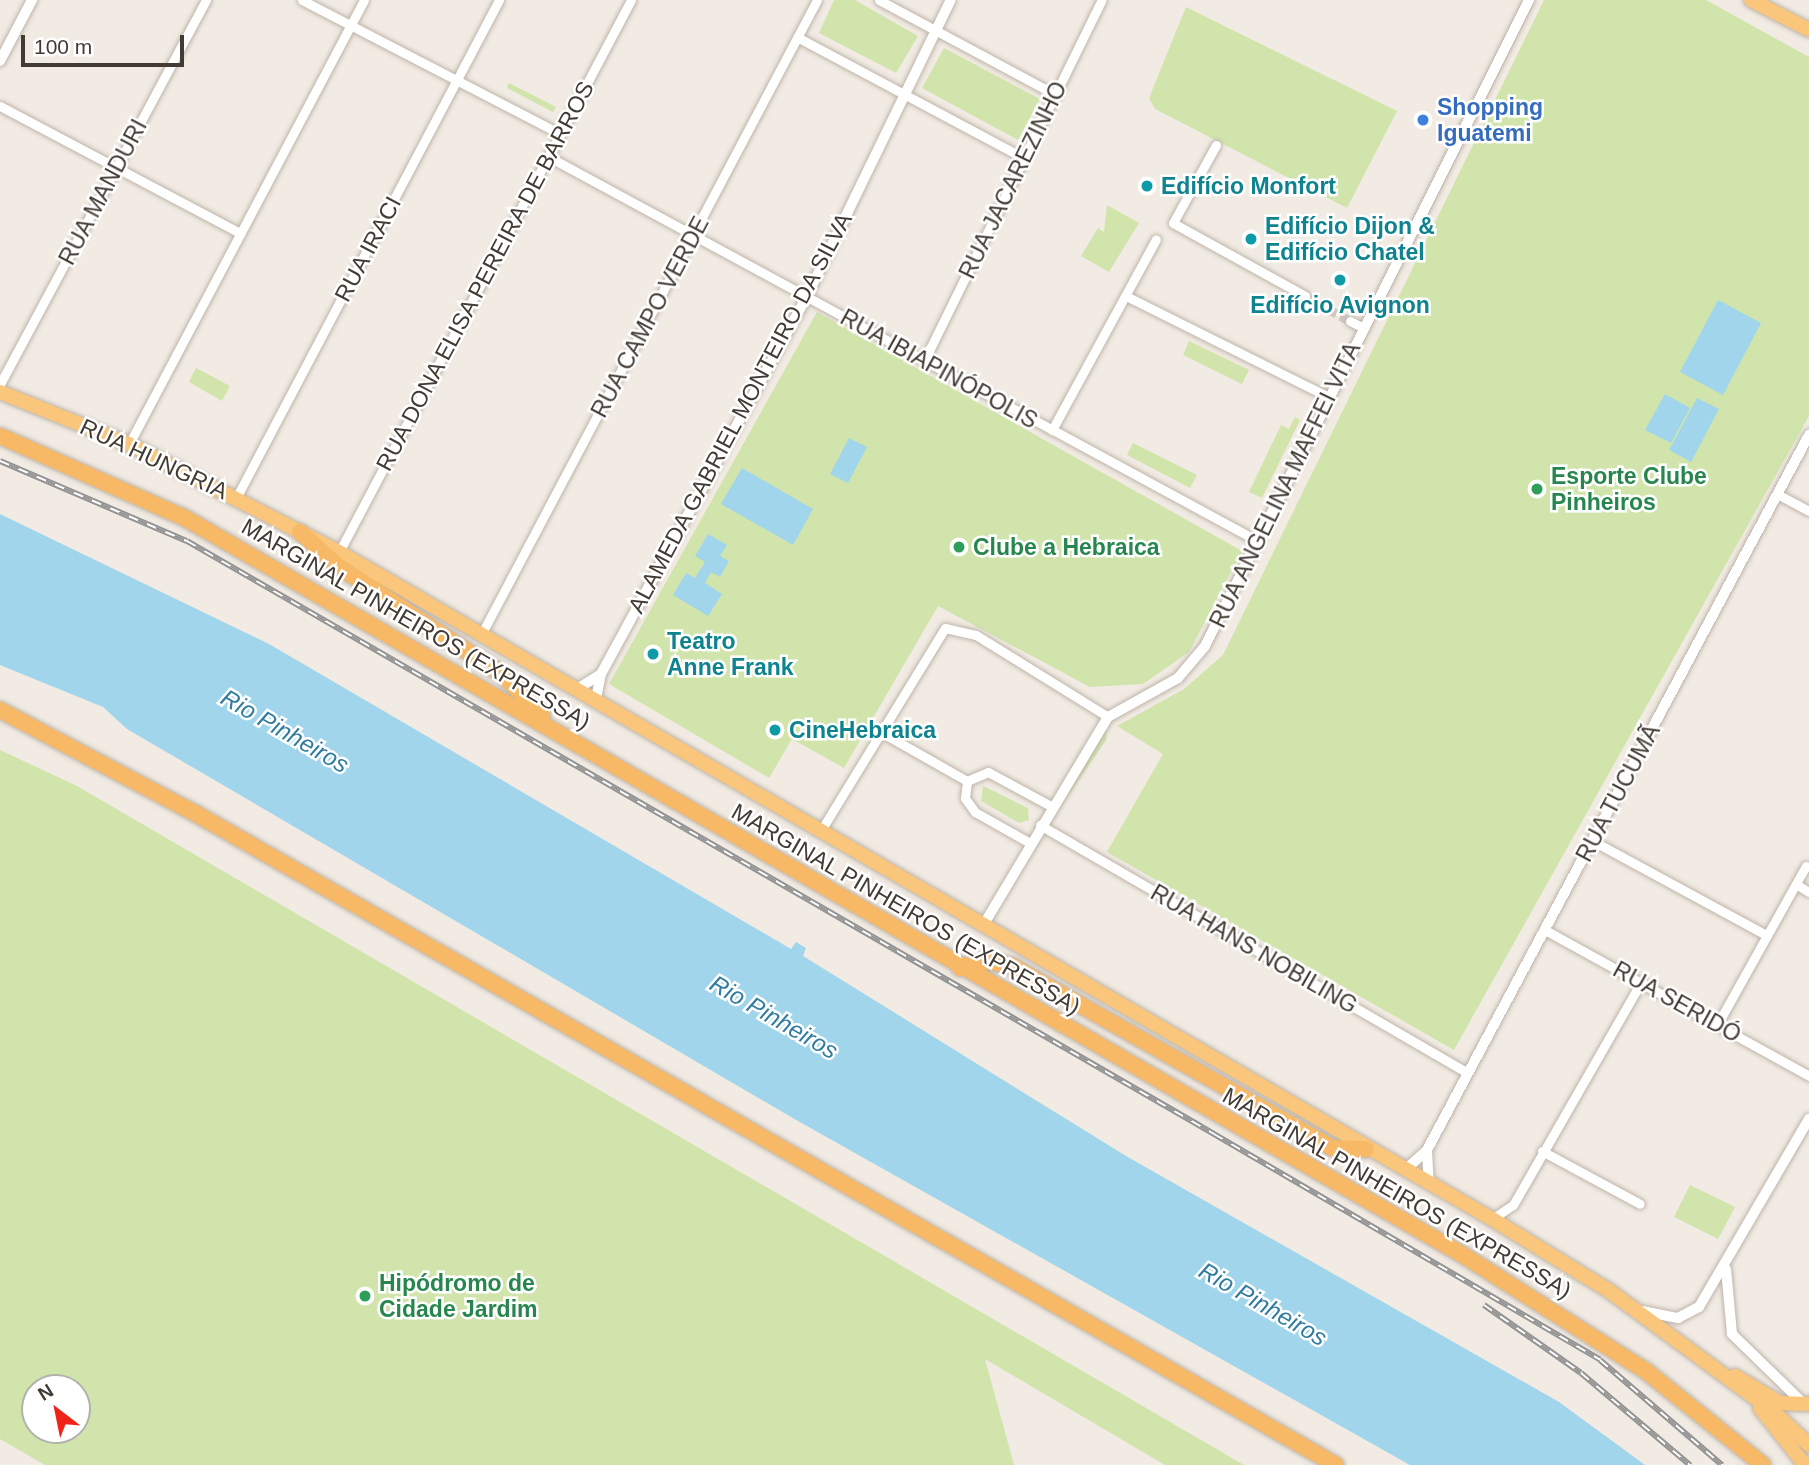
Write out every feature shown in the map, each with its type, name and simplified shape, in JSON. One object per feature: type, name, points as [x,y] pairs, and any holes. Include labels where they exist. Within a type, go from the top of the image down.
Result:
[{"type":"highway","points":[[1751,0],[1809,30]]},
{"type":"highway","name":"RUA HUNGRIA","points":[[0,392],[129,444],[339,552],[482,633],[1366,1149],[1492,1219],[1632,1308],[1715,1367]]},
{"type":"highway","name":"MARGINAL PINHEIROS (EXPRESSA)","points":[[0,436],[185,518],[553,727],[960,968],[1580,1327],[1763,1465]]},
{"type":"highway","points":[[300,532],[321,555],[503,675],[553,727]]},
{"type":"highway","points":[[0,710],[193,812],[1129,1352],[1336,1465]]},
{"type":"highway","points":[[960,968],[987,961],[1012,966],[1333,1148],[1366,1149]]},
{"type":"highway","points":[[1715,1367],[1780,1404],[1808,1406]]},
{"type":"highway","points":[[1715,1367],[1809,1445]]},
{"type":"highway","points":[[1752,1398],[1805,1465]]},
{"type":"highway","points":[[1307,1447],[1327,1465]]},
{"type":"street","points":[[0,61],[32,0]]},
{"type":"street","name":"RUA MANDURI","points":[[0,384],[205,0]]},
{"type":"street","points":[[302,0],[561,134]]},
{"type":"street","points":[[129,444],[364,0]]},
{"type":"street","name":"RUA IRACI","points":[[236,498],[499,0]]},
{"type":"street","name":"RUA DONA ELISA PEREIRA DE BARROS","points":[[339,552],[631,0]]},
{"type":"street","name":"RUA CAMPO VERDE","points":[[482,633],[817,0]]},
{"type":"street","points":[[879,0],[1056,95]]},
{"type":"street","name":"ALAMEDA GABRIEL MONTEIRO DA SILVA","points":[[596,699],[601,674],[807,296],[903,93],[951,0]]},
{"type":"street","name":"RUA JACAREZINHO","points":[[923,361],[1102,0]]},
{"type":"street","name":"RUA ANGELINA MAFFEI VITA","points":[[984,924],[1051,806],[1108,717],[1192,664],[1529,0]]},
{"type":"street","points":[[797,37],[1024,159]]},
{"type":"street","points":[[0,106],[240,233]]},
{"type":"street","points":[[1216,145],[1173,223],[1305,296]]},
{"type":"street","name":"RUA IBIAPINÓPOLIS","points":[[549,157],[1256,540]]},
{"type":"street","points":[[1052,430],[1128,297],[1156,239]]},
{"type":"street","points":[[1128,297],[1329,397]]},
{"type":"street","points":[[1350,321],[1362,327]]},
{"type":"street","name":"RUA TUCUMÃ","points":[[1405,1170],[1427,1150],[1809,435]]},
{"type":"street","points":[[1777,494],[1809,511]]},
{"type":"street","points":[[820,832],[938,633],[950,626],[976,635],[1108,717]]},
{"type":"street","name":"ALAMEDA GABRIEL MONTEIRO DA SILVA","points":[[577,689],[601,674]]},
{"type":"street","points":[[879,731],[967,782]]},
{"type":"street","points":[[967,782],[988,772],[1051,806]]},
{"type":"street","points":[[967,782],[965,798],[975,812],[1030,843]]},
{"type":"street","name":"RUA HANS NOBILING","points":[[1040,825],[1467,1073]]},
{"type":"street","points":[[1593,841],[1766,935]]},
{"type":"street","points":[[1717,1025],[1806,866]]},
{"type":"street","points":[[1796,884],[1809,892]]},
{"type":"street","name":"RUA SERIDÓ","points":[[1545,930],[1642,981],[1809,1076]]},
{"type":"street","points":[[1492,1219],[1509,1210],[1642,981]]},
{"type":"street","points":[[1632,1308],[1685,1317],[1726,1269],[1808,1126]]},
{"type":"street","points":[[1427,1150],[1429,1184]]},
{"type":"street","points":[[1542,1151],[1640,1204]]},
{"type":"street","points":[[1726,1269],[1732,1334],[1808,1406]]},
{"type":"green space","points":[[834,0],[855,0],[918,36],[896,73],[819,33]]},
{"type":"green space","name":"Esporte Clube Pinheiros","points":[[1544,0],[1706,0],[1809,57],[1809,416],[1454,1050],[1107,852],[1163,754],[1117,726],[1184,689],[1223,655]]},
{"type":"green space","points":[[1186,7],[1397,111],[1347,208],[1155,109],[1149,98]]},
{"type":"green space","points":[[944,48],[1040,99],[1018,140],[922,88]]},
{"type":"green space","points":[[509,83],[556,107],[553,112],[507,88]]},
{"type":"green space","points":[[1107,205],[1139,223],[1109,272],[1081,256],[1098,228],[1104,232]]},
{"type":"green space","name":"Clube a Hebraica","points":[[817,312],[1242,551],[1189,652],[1143,684],[1090,687],[938,606],[844,768],[792,739],[769,778],[609,684]]},
{"type":"green space","points":[[1189,341],[1249,370],[1242,384],[1183,355]]},
{"type":"green space","points":[[196,368],[230,386],[222,401],[189,382]]},
{"type":"green space","points":[[1295,417],[1300,420],[1262,498],[1249,492],[1281,425],[1289,429]]},
{"type":"green space","points":[[1133,443],[1197,475],[1190,488],[1127,455]]},
{"type":"green space","points":[[1107,728],[1106,740],[1057,812]]},
{"type":"green space","points":[[0,750],[77,786],[1244,1465],[1165,1465],[985,1359],[1014,1465],[45,1465],[0,1439]]},
{"type":"green space","points":[[983,786],[1028,808],[1029,820],[1019,823],[981,801]]},
{"type":"green space","points":[[1690,1185],[1735,1207],[1718,1239],[1674,1217]]},
{"type":"water","points":[[1718,300],[1761,323],[1723,395],[1680,372]]},
{"type":"water","points":[[1665,394],[1690,408],[1671,443],[1645,430]]},
{"type":"water","points":[[1697,398],[1719,409],[1691,462],[1669,450]]},
{"type":"water","points":[[849,438],[867,447],[848,483],[830,474]]},
{"type":"water","points":[[742,468],[813,509],[793,545],[721,504]]},
{"type":"water","name":"Rio Pinheiros","points":[[0,514],[269,644],[791,949],[796,942],[806,948],[803,956],[1126,1156],[1559,1402],[1645,1465],[1410,1465],[798,1121],[127,729],[103,707],[0,665]]},
{"type":"water","points":[[708,534],[727,545],[720,556],[729,561],[720,577],[711,572],[705,583],[722,594],[708,616],[673,595],[686,573],[695,578],[705,562],[695,556]]},
{"type":"tunnel","points":[[1305,296],[1350,321]]},
{"type":"railway","points":[[0,461],[187,541],[1214,1134],[1600,1360],[1722,1465]]},
{"type":"railway","points":[[1484,1305],[1581,1373],[1690,1465]]},
{"type":"place","name":"Shopping Iguatemi","points":[[1423,120]]},
{"type":"place","name":"Edifício Monfort","points":[[1147,186]]},
{"type":"place","name":"Edifício Dijon & Edifício Chatel","points":[[1251,239]]},
{"type":"place","name":"Edifício Avignon","points":[[1340,280]]},
{"type":"place","name":"Esporte Clube Pinheiros","points":[[1537,489]]},
{"type":"place","name":"Clube a Hebraica","points":[[959,547]]},
{"type":"place","name":"Teatro Anne Frank","points":[[653,654]]},
{"type":"place","name":"CineHebraica","points":[[775,730]]},
{"type":"place","name":"Hipódromo de Cidade Jardim","points":[[365,1296]]}]
